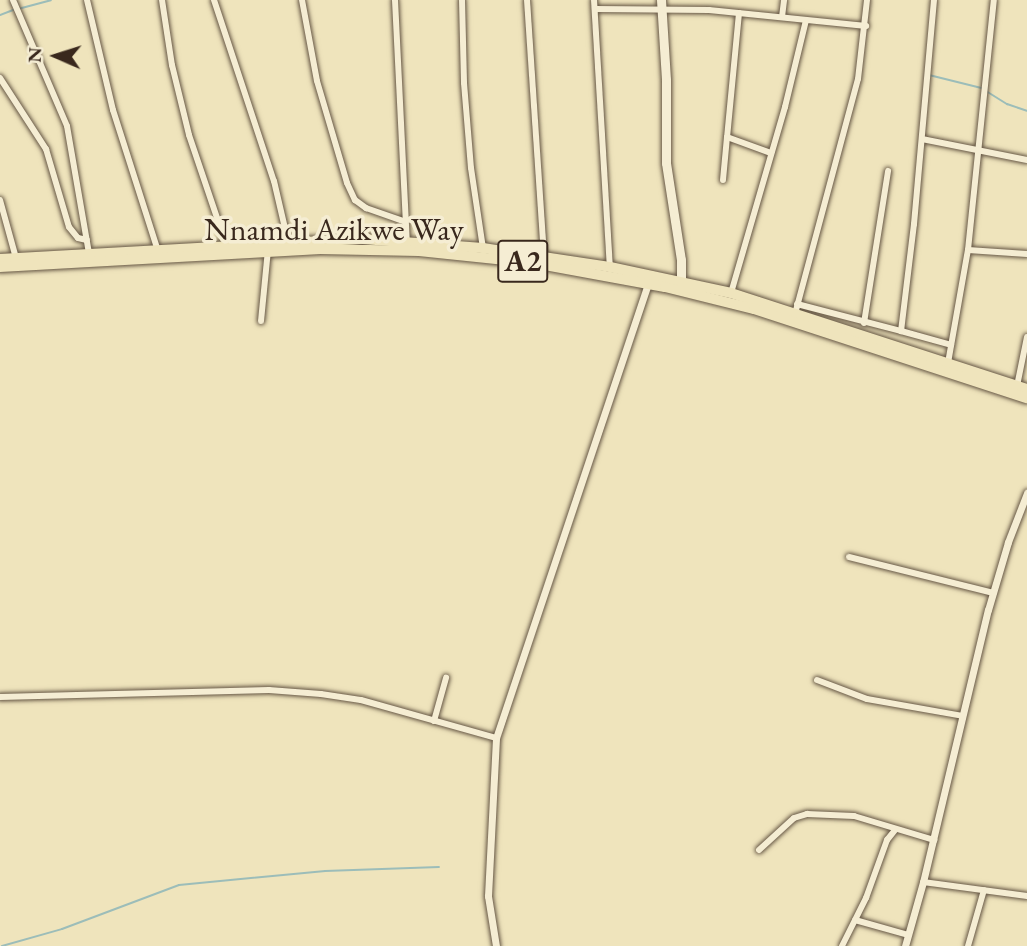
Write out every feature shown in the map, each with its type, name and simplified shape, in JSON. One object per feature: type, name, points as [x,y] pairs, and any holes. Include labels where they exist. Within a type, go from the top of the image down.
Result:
[{"type":"highway","name":"Nnamdi Azikwe Way","points":[[0,259],[226,244],[363,239],[483,248],[610,267],[796,309],[1022,387]]},
{"type":"highway","name":"Nnamdi Azikwe Way","points":[[0,267],[268,250],[369,250],[465,255],[534,263],[648,283],[754,309],[1027,398]]},
{"type":"main road","points":[[661,5],[667,163],[681,260],[681,282]]},
{"type":"street","points":[[88,0],[113,110],[158,248]]},
{"type":"street","points":[[162,0],[172,65],[189,135],[226,244]]},
{"type":"street","points":[[214,0],[274,181],[288,241]]},
{"type":"street","points":[[302,0],[317,81],[347,183],[355,200],[366,208],[406,222]]},
{"type":"street","points":[[395,0],[407,242]]},
{"type":"street","points":[[462,0],[467,119],[483,248]]},
{"type":"street","points":[[527,0],[544,257]]},
{"type":"street","points":[[594,0],[610,267]]},
{"type":"street","points":[[709,10],[711,0]]},
{"type":"street","points":[[782,18],[784,0]]},
{"type":"street","points":[[867,0],[858,79],[796,309],[901,331],[951,345]]},
{"type":"street","points":[[901,331],[934,0]]},
{"type":"street","points":[[948,363],[968,250],[994,0]]},
{"type":"street","points":[[14,3],[67,126],[89,253]]},
{"type":"street","points":[[595,9],[661,5],[866,26]]},
{"type":"street","points":[[723,180],[739,13]]},
{"type":"street","points":[[731,293],[806,20]]},
{"type":"street","points":[[0,78],[46,149],[73,234],[87,240]]},
{"type":"street","points":[[727,136],[771,153]]},
{"type":"street","points":[[922,139],[980,148],[1027,160]]},
{"type":"street","points":[[864,323],[888,171]]},
{"type":"street","points":[[0,200],[16,258]]},
{"type":"street","points":[[261,321],[268,250]]},
{"type":"street","points":[[968,250],[1027,254]]},
{"type":"street","points":[[496,946],[488,896],[496,738],[648,283]]},
{"type":"street","points":[[1022,387],[1027,337]]},
{"type":"street","points":[[905,946],[934,839],[993,593],[1008,542],[1027,493]]},
{"type":"street","points":[[849,556],[993,593]]},
{"type":"street","points":[[435,721],[446,678]]},
{"type":"street","points":[[817,680],[867,699],[963,716]]},
{"type":"street","points":[[0,697],[269,690],[361,700],[496,738]]},
{"type":"street","points":[[759,850],[794,818],[807,814],[854,816],[895,830],[934,839]]},
{"type":"street","points":[[842,946],[887,840],[895,830]]},
{"type":"street","points":[[923,882],[1027,896]]},
{"type":"street","points":[[968,946],[984,890]]},
{"type":"street","points":[[855,920],[908,935]]},
{"type":"waterway","points":[[18,9],[51,0]]},
{"type":"waterway","points":[[0,15],[13,10]]},
{"type":"waterway","points":[[929,75],[981,88]]},
{"type":"waterway","points":[[986,91],[1007,104],[1027,111]]},
{"type":"waterway","points":[[2,946],[62,929],[179,885],[325,871],[439,867]]}]
